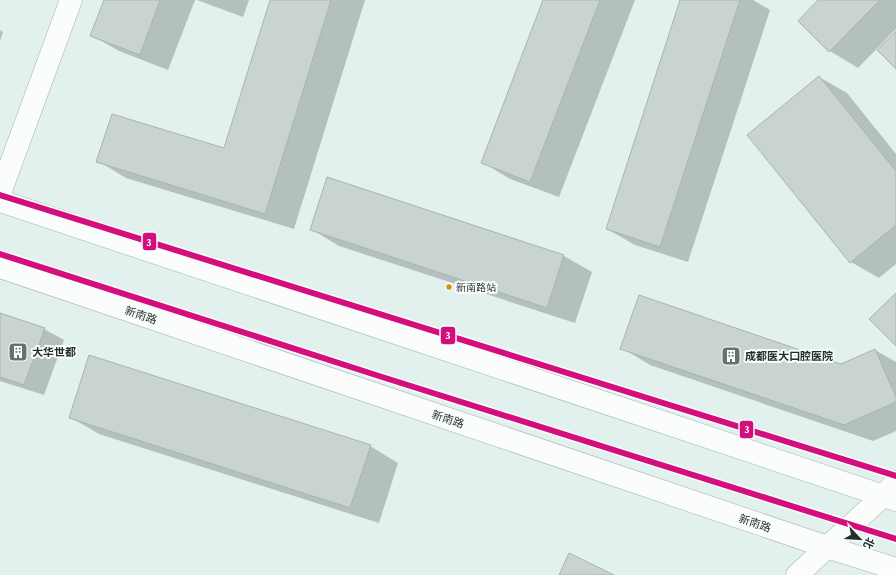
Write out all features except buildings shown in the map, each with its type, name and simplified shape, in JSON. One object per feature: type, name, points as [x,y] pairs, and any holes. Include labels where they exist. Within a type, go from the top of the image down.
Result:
[{"type":"main road","points":[[0,193],[71,0]]},
{"type":"main road","points":[[0,201],[892,493]]},
{"type":"main road","name":"新南路","points":[[0,267],[896,569]]},
{"type":"main road","points":[[797,575],[827,547],[892,493]]},
{"type":"transit line","name":"3","points":[[0,195],[896,476]]},
{"type":"transit line","name":"3","points":[[0,254],[379,376],[896,539]]},
{"type":"place","name":"新南路站","points":[[449,287]]},
{"type":"place","name":"大华世都","points":[[18,352]]},
{"type":"place","name":"成都医大口腔医院","points":[[731,356]]}]
